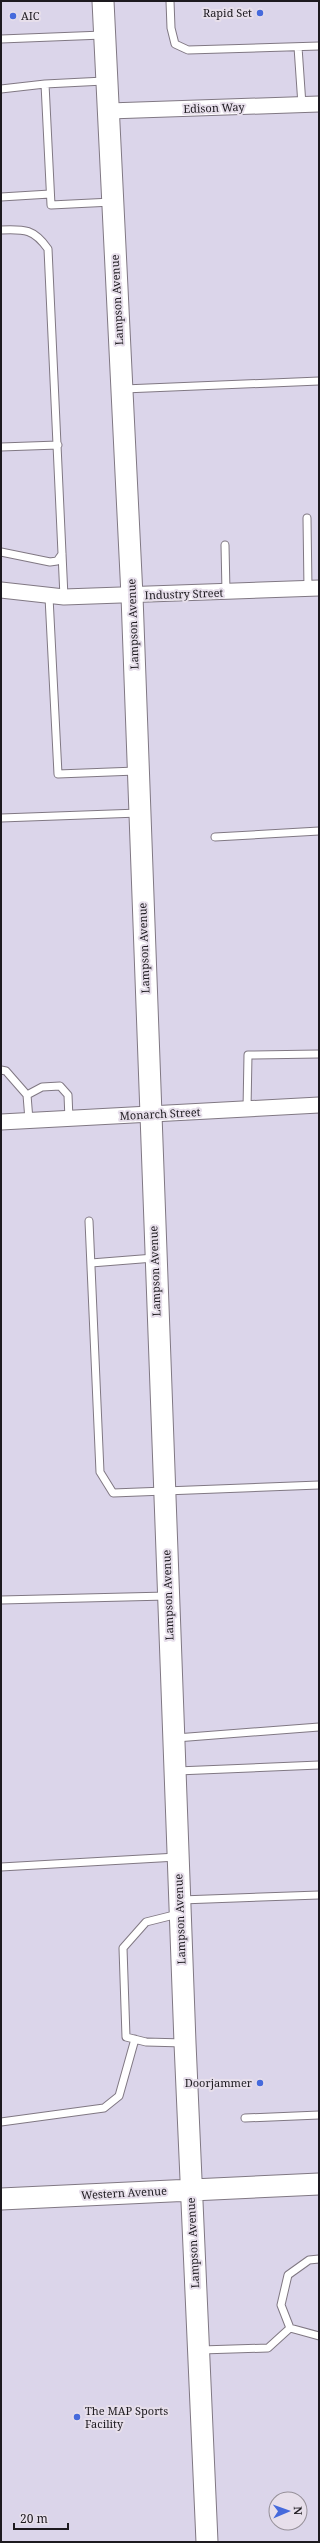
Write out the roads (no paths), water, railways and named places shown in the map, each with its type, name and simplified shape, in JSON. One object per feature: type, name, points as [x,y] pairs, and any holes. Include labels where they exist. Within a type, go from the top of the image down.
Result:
[{"type":"main road","name":"Lampson Avenue","points":[[103,1],[132,596],[149,1115],[190,2189],[207,2542]]},
{"type":"main road","name":"Western Avenue","points":[[1,2199],[319,2184]]},
{"type":"street","name":"Edison Way","points":[[109,111],[319,104]]},
{"type":"street","name":"Industry Street","points":[[1,590],[49,597],[64,597],[132,596],[314,588]]},
{"type":"street","name":"Monarch Street","points":[[1,1122],[319,1105]]},
{"type":"lane","points":[[170,1],[171,28],[175,44],[188,50],[319,46]]},
{"type":"lane","points":[[1,39],[105,35]]},
{"type":"lane","points":[[298,47],[302,105]]},
{"type":"lane","points":[[1,88],[107,81]]},
{"type":"lane","points":[[45,84],[51,205],[112,202]]},
{"type":"lane","points":[[1,197],[50,194]]},
{"type":"lane","points":[[1,230],[24,229],[40,238],[48,249],[64,597]]},
{"type":"lane","points":[[122,389],[319,381]]},
{"type":"lane","points":[[1,447],[58,445]]},
{"type":"lane","points":[[307,518],[314,588]]},
{"type":"lane","points":[[225,545],[226,592]]},
{"type":"lane","points":[[1,552],[50,562],[57,561],[62,553]]},
{"type":"lane","points":[[49,597],[58,774],[138,771]]},
{"type":"lane","points":[[1,818],[139,813]]},
{"type":"lane","points":[[215,837],[319,831]]},
{"type":"lane","points":[[247,1109],[248,1055],[319,1054]]},
{"type":"lane","points":[[1,1070],[6,1071],[27,1095],[29,1120]]},
{"type":"lane","points":[[27,1095],[42,1087],[60,1086],[68,1095],[69,1119]]},
{"type":"lane","points":[[88,1221],[100,1472],[113,1493],[319,1485]]},
{"type":"lane","points":[[91,1264],[155,1258]]},
{"type":"lane","points":[[1,1600],[168,1596]]},
{"type":"lane","points":[[173,1738],[319,1727]]},
{"type":"lane","points":[[174,1771],[319,1766]]},
{"type":"lane","points":[[1,1867],[178,1857]]},
{"type":"lane","points":[[185,2042],[146,2042],[126,2037],[123,1948],[146,1922],[180,1907],[319,1895]]},
{"type":"lane","points":[[1,2122],[104,2108],[119,2096],[135,2039]]},
{"type":"lane","points":[[245,2118],[319,2115]]},
{"type":"lane","points":[[290,2328],[281,2305],[288,2275],[309,2260],[319,2259]]},
{"type":"lane","points":[[198,2350],[268,2348],[290,2328]]},
{"type":"lane","points":[[290,2328],[319,2336]]},
{"type":"place","name":"Rapid Set","points":[[260,13]]},
{"type":"place","name":"AIC","points":[[13,16]]},
{"type":"place","name":"Doorjammer","points":[[260,2083]]},
{"type":"place","name":"The MAP Sports Facility","points":[[77,2417]]}]
